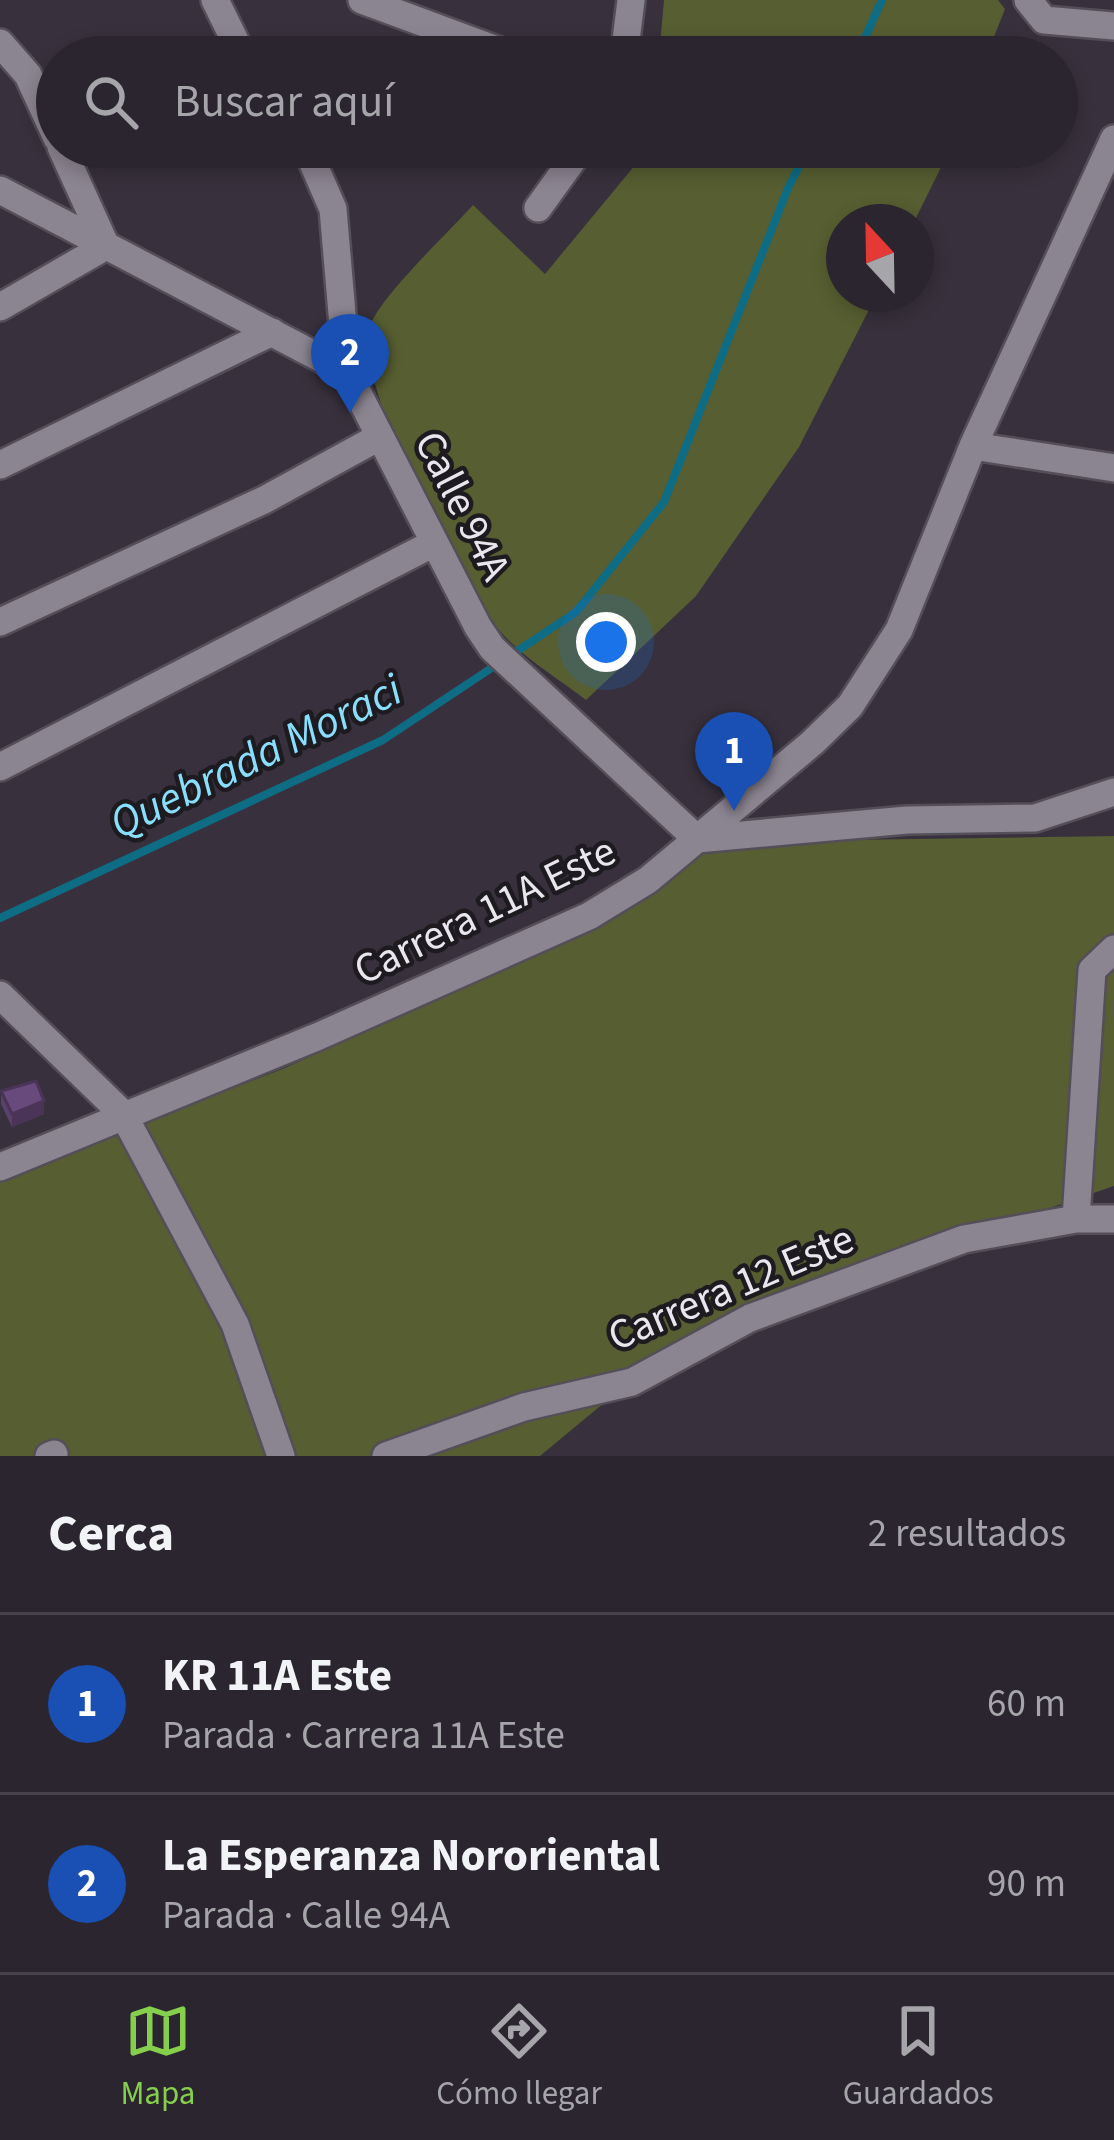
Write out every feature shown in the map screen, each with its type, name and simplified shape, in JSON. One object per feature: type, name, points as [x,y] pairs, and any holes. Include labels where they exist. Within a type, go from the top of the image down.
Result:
[{"type":"street","points":[[215,0],[233,36]]},
{"type":"street","points":[[627,36],[631,0]]},
{"type":"street","points":[[1028,0],[1044,20],[1114,26]]},
{"type":"street","points":[[372,2],[461,36]]},
{"type":"street","points":[[0,44],[28,74],[36,92]]},
{"type":"street","name":"Carrera 11A Este","points":[[0,1167],[319,1036],[589,916],[648,880],[812,743],[877,670],[912,603],[973,446],[1114,139]]},
{"type":"street","points":[[71,168],[106,246]]},
{"type":"street","points":[[315,168],[333,209],[347,372]]},
{"type":"street","points":[[538,208],[567,168]]},
{"type":"street","points":[[0,190],[347,372]]},
{"type":"street","points":[[0,307],[106,246]]},
{"type":"street","points":[[0,465],[272,332]]},
{"type":"street","name":"Calle 94A","points":[[347,372],[492,648],[697,839]]},
{"type":"street","points":[[0,622],[264,500],[380,437]]},
{"type":"street","points":[[973,446],[1114,468]]},
{"type":"street","points":[[0,767],[434,543]]},
{"type":"street","points":[[697,839],[907,820],[1036,818],[1114,792]]},
{"type":"street","points":[[1076,1219],[1092,970],[1109,952]]},
{"type":"street","points":[[0,995],[123,1114],[235,1324],[281,1456]]},
{"type":"street","points":[[1085,1087],[1114,1087]]},
{"type":"street","name":"Carrera 12 Este","points":[[386,1456],[524,1407],[632,1382],[750,1318],[964,1239],[1076,1219],[1114,1219]]},
{"type":"green space","points":[[664,0],[998,0],[1005,9],[994,36],[661,36]]},
{"type":"green space","points":[[633,168],[941,168],[923,204],[826,204],[826,312],[868,312],[799,447],[696,596],[586,700],[519,650],[483,608],[413,480],[376,386],[368,349],[371,323],[403,279],[473,205],[545,274]]},
{"type":"green space","points":[[1114,836],[1114,1186],[804,1292],[640,1373],[540,1456],[0,1456],[0,1179],[285,1068],[609,917],[713,842]]},
{"type":"building","points":[[36,1081],[44,1101],[12,1114],[1,1091]]},
{"type":"waterway","name":"Quebrada Moraci","points":[[866,36],[882,0]]},
{"type":"waterway","name":"Quebrada Moraci","points":[[0,918],[383,740],[576,612],[664,502],[798,168]]},
{"type":"place","name":"La Esperanza Nororiental","points":[[350,413]]},
{"type":"place","name":"KR 11A Este","points":[[734,811]]}]
